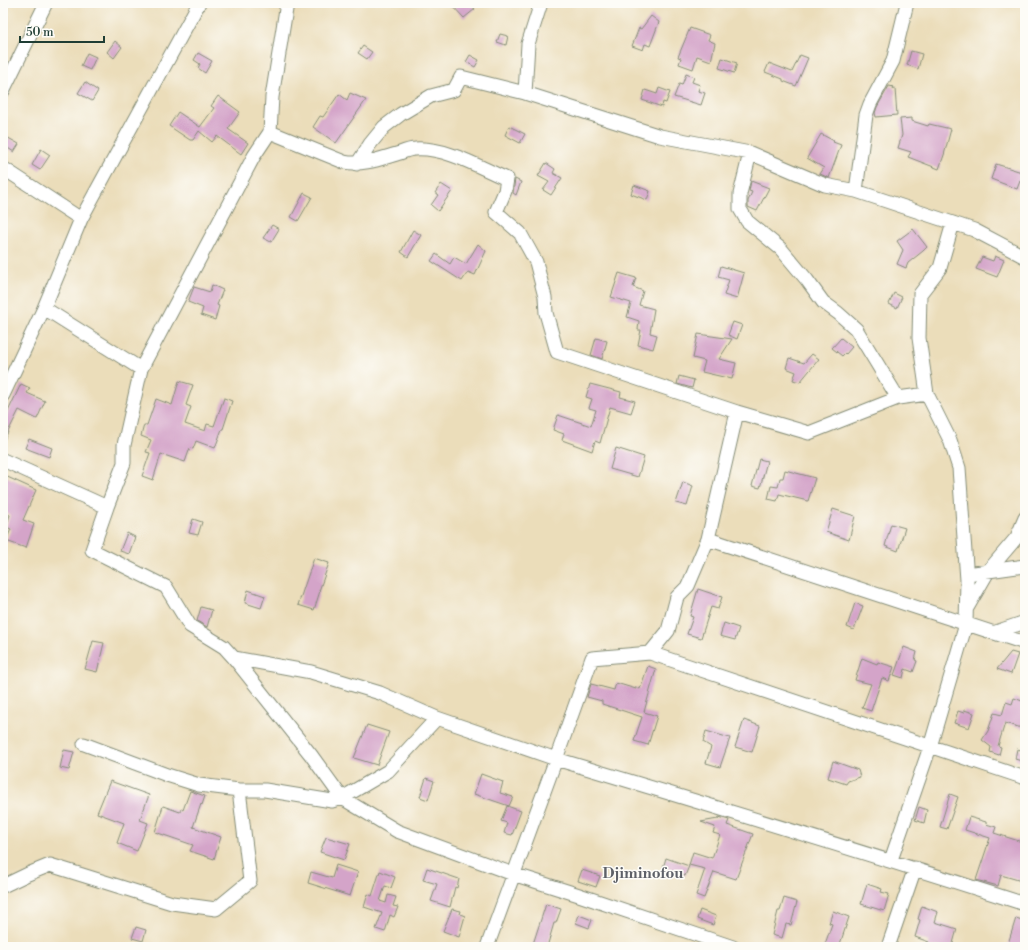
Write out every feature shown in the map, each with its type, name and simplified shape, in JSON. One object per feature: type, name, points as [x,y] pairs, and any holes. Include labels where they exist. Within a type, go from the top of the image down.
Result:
[{"type":"street","points":[[3,90],[46,3]]},
{"type":"street","points":[[3,395],[44,308],[81,219],[199,3]]},
{"type":"street","points":[[287,3],[272,97],[270,132],[254,156],[141,369],[124,445],[124,463],[92,550],[166,587],[190,626],[224,647],[234,658],[311,755],[342,798],[397,831],[513,874],[733,947]]},
{"type":"street","points":[[524,94],[528,44],[541,3]]},
{"type":"street","points":[[856,191],[866,115],[870,104],[893,61],[907,3]]},
{"type":"street","points":[[357,164],[370,144],[384,127],[400,114],[431,96],[454,90],[461,77],[524,94],[660,136],[750,153],[825,185],[856,191],[974,230],[1025,257]]},
{"type":"street","points":[[270,132],[344,162],[357,164],[414,149],[432,150],[455,156],[507,179],[505,191],[496,212],[520,233],[536,262],[545,297],[546,313],[557,352],[737,412],[809,433],[898,398],[927,394]]},
{"type":"street","points":[[750,153],[740,194],[740,209],[747,221],[780,249],[807,280],[823,302],[848,320],[856,329],[898,398]]},
{"type":"street","points":[[3,168],[81,219]]},
{"type":"street","points":[[891,860],[930,747],[966,624],[967,574],[959,468],[950,440],[927,394],[919,338],[920,294],[940,268],[953,223]]},
{"type":"street","points":[[44,308],[141,369]]},
{"type":"street","points":[[650,653],[668,631],[677,597],[688,586],[708,539],[737,412]]},
{"type":"street","points":[[3,460],[107,507]]},
{"type":"street","points":[[966,610],[988,570],[1017,537],[1025,518]]},
{"type":"street","points":[[708,539],[1025,643]]},
{"type":"street","points":[[967,574],[1025,566]]},
{"type":"street","points":[[993,633],[1025,622]]},
{"type":"street","points":[[486,947],[592,658],[650,653],[1025,778]]},
{"type":"street","points":[[234,658],[310,672],[380,693],[437,718],[556,759],[891,860],[1025,904]]},
{"type":"street","points":[[84,744],[167,775],[199,785],[239,790],[265,790],[332,801],[342,798],[388,771],[437,718]]},
{"type":"street","points":[[3,886],[50,865],[172,903],[216,910],[250,881],[239,790]]},
{"type":"street","points":[[888,947],[915,868]]},
{"type":"building","points":[[450,3],[470,3],[475,9],[464,18]]},
{"type":"building","points":[[651,16],[659,22],[650,46],[645,44],[643,50],[632,46],[639,28],[641,29]]},
{"type":"building","points":[[690,28],[710,35],[708,40],[715,43],[711,61],[697,56],[693,69],[679,64],[681,58],[678,57]]},
{"type":"building","points":[[500,34],[508,36],[506,45],[497,42]]},
{"type":"building","points":[[115,41],[122,47],[114,58],[107,52]]},
{"type":"building","points":[[363,46],[372,52],[367,59],[358,53]]},
{"type":"building","points":[[911,51],[922,54],[918,69],[907,65]]},
{"type":"building","points":[[87,53],[96,57],[90,70],[81,66]]},
{"type":"building","points":[[198,53],[212,61],[205,73],[198,68],[200,64],[194,60]]},
{"type":"building","points":[[470,55],[479,60],[475,67],[466,62]]},
{"type":"building","points":[[800,55],[808,58],[796,86],[765,72],[769,63],[792,72]]},
{"type":"building","points":[[722,58],[737,63],[734,73],[719,68]]},
{"type":"building","points":[[686,74],[694,77],[692,82],[700,85],[698,91],[705,93],[701,105],[674,97],[679,84],[682,85]]},
{"type":"building","points":[[85,82],[98,91],[92,101],[78,93]]},
{"type":"building","points":[[889,86],[894,87],[893,89],[895,89],[897,115],[876,117],[875,113],[877,107]]},
{"type":"building","points":[[659,88],[670,92],[666,103],[663,102],[662,107],[642,100],[645,90],[657,94]]},
{"type":"building","points":[[350,93],[366,100],[336,143],[313,127],[320,116],[323,117],[339,94],[347,100]]},
{"type":"building","points":[[218,96],[240,112],[228,129],[248,143],[241,154],[217,136],[212,142],[199,131],[193,140],[190,140],[169,126],[178,112],[200,127],[214,108],[211,106]]},
{"type":"building","points":[[912,118],[912,121],[928,126],[929,124],[951,129],[939,169],[908,157],[911,152],[898,148],[902,135],[900,119]]},
{"type":"building","points":[[509,126],[525,134],[520,143],[505,135]]},
{"type":"building","points":[[821,134],[834,141],[833,142],[841,145],[829,178],[820,174],[824,168],[807,158]]},
{"type":"building","points":[[3,135],[19,144],[14,152],[3,145]]},
{"type":"building","points":[[41,149],[50,155],[40,170],[32,165]]},
{"type":"building","points":[[546,163],[555,169],[553,173],[562,178],[551,195],[543,190],[549,182],[538,176]]},
{"type":"building","points":[[996,164],[1025,173],[1025,183],[1020,181],[1017,189],[991,179]]},
{"type":"building","points":[[515,179],[521,182],[516,195],[513,193]]},
{"type":"building","points":[[751,181],[769,188],[757,211],[748,207],[748,201],[752,192],[749,191]]},
{"type":"building","points":[[441,184],[452,191],[438,211],[431,205],[438,195],[435,193]]},
{"type":"building","points":[[634,185],[650,191],[647,200],[631,194]]},
{"type":"building","points":[[304,193],[312,197],[298,221],[291,217]]},
{"type":"building","points":[[272,225],[279,229],[271,242],[263,238]]},
{"type":"building","points":[[913,229],[927,247],[908,263],[906,268],[897,264],[903,250],[897,241]]},
{"type":"building","points":[[413,230],[421,235],[408,257],[401,252]]},
{"type":"building","points":[[478,244],[486,251],[475,275],[468,272],[462,281],[431,261],[436,254],[450,264],[454,257],[466,264]]},
{"type":"building","points":[[995,256],[1004,260],[997,277],[976,269],[982,257],[993,261]]},
{"type":"building","points":[[721,266],[744,273],[737,299],[724,295],[729,280],[718,277]]},
{"type":"building","points":[[619,273],[636,278],[633,287],[643,291],[639,305],[654,309],[650,333],[657,335],[653,349],[638,345],[641,330],[638,330],[639,321],[627,317],[631,303],[611,297]]},
{"type":"building","points":[[212,285],[223,290],[217,305],[219,306],[215,320],[201,315],[203,308],[188,302],[194,287],[210,292]]},
{"type":"building","points":[[894,293],[902,297],[897,308],[889,304]]},
{"type":"building","points":[[733,322],[742,325],[737,339],[728,335]]},
{"type":"building","points":[[698,334],[732,339],[719,359],[736,363],[732,379],[702,372],[705,361],[693,358]]},
{"type":"building","points":[[596,338],[607,341],[602,359],[591,355]]},
{"type":"building","points":[[841,338],[852,347],[842,356],[832,348]]},
{"type":"building","points":[[812,354],[819,359],[800,382],[793,380],[796,372],[786,368],[789,358],[804,363]]},
{"type":"building","points":[[679,376],[694,380],[692,388],[677,384]]},
{"type":"building","points":[[179,381],[193,385],[186,405],[191,407],[185,424],[205,431],[207,424],[214,426],[224,398],[232,401],[215,448],[196,441],[193,449],[190,448],[185,462],[161,454],[153,480],[142,476],[150,453],[146,452],[151,440],[141,436],[144,425],[147,425],[156,399],[172,405]]},
{"type":"building","points":[[21,384],[30,388],[27,393],[45,401],[37,419],[19,410],[3,442],[3,422]]},
{"type":"building","points":[[590,384],[621,392],[620,397],[635,401],[631,413],[610,407],[600,443],[595,441],[592,451],[562,440],[564,434],[553,430],[558,415],[591,426],[596,410],[589,408],[592,399],[586,397]]},
{"type":"building","points":[[29,439],[52,448],[49,457],[25,448]]},
{"type":"building","points":[[616,448],[644,457],[638,477],[610,469]]},
{"type":"building","points":[[759,459],[767,461],[760,488],[752,486]]},
{"type":"building","points":[[785,470],[815,478],[808,501],[779,494],[777,501],[768,499],[771,486],[778,487],[780,478],[783,478]]},
{"type":"building","points":[[3,475],[36,490],[23,520],[34,524],[26,548],[6,541],[11,529],[6,527],[10,515],[3,512]]},
{"type":"building","points":[[683,482],[693,486],[687,506],[676,503]]},
{"type":"building","points":[[833,509],[855,516],[849,540],[826,532]]},
{"type":"building","points":[[193,519],[202,522],[198,535],[189,533]]},
{"type":"building","points":[[891,524],[905,528],[898,551],[885,546]]},
{"type":"building","points":[[127,533],[135,537],[129,554],[120,551]]},
{"type":"building","points":[[314,558],[329,563],[314,610],[298,605]]},
{"type":"building","points":[[698,589],[722,597],[718,609],[711,607],[701,638],[687,634],[693,617],[690,616]]},
{"type":"building","points":[[248,590],[265,596],[261,608],[245,603]]},
{"type":"building","points":[[855,603],[863,606],[854,630],[847,627]]},
{"type":"building","points":[[201,607],[212,610],[207,627],[197,621]]},
{"type":"building","points":[[724,623],[739,628],[735,640],[720,636]]},
{"type":"building","points":[[93,641],[104,643],[97,672],[85,669]]},
{"type":"building","points":[[904,647],[917,652],[915,660],[917,661],[913,672],[905,669],[903,678],[894,675]]},
{"type":"building","points":[[1011,652],[1018,654],[1011,674],[997,669]]},
{"type":"building","points":[[862,658],[877,664],[878,662],[894,667],[889,681],[882,678],[871,711],[862,708],[871,684],[855,680]]},
{"type":"building","points":[[648,666],[656,669],[644,712],[657,716],[648,745],[634,741],[642,717],[602,704],[602,701],[587,697],[591,684],[614,690],[616,683],[640,689]]},
{"type":"building","points":[[1014,698],[1025,702],[1025,729],[1005,723],[998,746],[1001,747],[999,755],[990,752],[991,747],[982,740],[988,731],[994,713],[1002,715],[1006,702],[1012,704]]},
{"type":"building","points":[[964,710],[974,713],[969,728],[954,723],[958,711],[964,713]]},
{"type":"building","points":[[744,720],[760,726],[752,752],[735,747]]},
{"type":"building","points":[[367,725],[389,732],[377,765],[354,758]]},
{"type":"building","points":[[706,731],[730,738],[720,767],[706,763],[711,747],[703,742]]},
{"type":"building","points":[[1017,749],[1025,751],[1025,762],[1015,759]]},
{"type":"building","points":[[64,750],[74,752],[69,770],[60,768]]},
{"type":"building","points":[[833,761],[858,770],[860,777],[848,781],[846,784],[828,778]]},
{"type":"building","points":[[481,774],[503,782],[500,793],[513,797],[509,806],[474,794]]},
{"type":"building","points":[[426,778],[434,781],[428,800],[420,797]]},
{"type":"building","points":[[110,781],[149,795],[140,820],[148,823],[137,851],[117,843],[124,823],[97,813]]},
{"type":"building","points":[[190,791],[205,796],[193,827],[221,837],[214,859],[190,851],[193,845],[155,832],[163,806],[180,812],[181,809],[183,810]]},
{"type":"building","points":[[950,794],[958,797],[947,829],[940,827]]},
{"type":"building","points":[[507,806],[521,811],[512,835],[504,833],[507,823],[501,821]]},
{"type":"building","points":[[919,807],[927,810],[924,823],[915,820]]},
{"type":"building","points":[[719,817],[729,820],[727,825],[753,834],[736,879],[714,872],[704,898],[696,895],[705,869],[689,865],[693,852],[712,858],[720,835],[713,833],[715,827],[701,822],[718,819]]},
{"type":"building","points":[[969,817],[986,822],[986,824],[996,827],[994,833],[1025,843],[1025,882],[1001,875],[998,886],[976,880],[990,838],[965,830]]},
{"type":"building","points":[[326,837],[350,844],[344,860],[320,852]]},
{"type":"building","points":[[666,858],[689,866],[685,876],[663,868]]},
{"type":"building","points":[[336,865],[358,872],[350,896],[308,883],[311,872],[332,878]]},
{"type":"building","points":[[427,868],[459,879],[457,888],[455,887],[450,907],[431,901],[437,884],[423,880]]},
{"type":"building","points":[[582,870],[600,876],[596,887],[578,881]]},
{"type":"building","points":[[380,871],[395,877],[391,888],[385,886],[380,901],[386,903],[388,895],[396,897],[393,906],[398,907],[394,917],[390,915],[385,932],[376,929],[382,913],[364,907],[368,894],[372,896]]},
{"type":"building","points":[[867,884],[882,889],[881,892],[889,894],[884,911],[861,904]]},
{"type":"building","points":[[784,898],[797,902],[791,925],[786,924],[782,938],[772,935],[778,911],[780,911]]},
{"type":"building","points":[[546,904],[561,909],[556,923],[554,923],[547,947],[532,947]]},
{"type":"building","points":[[922,906],[938,912],[935,922],[957,929],[952,947],[927,947],[929,942],[915,937]]},
{"type":"building","points":[[452,909],[461,911],[460,914],[465,916],[459,937],[443,931]]},
{"type":"building","points":[[700,910],[716,916],[713,925],[697,919]]},
{"type":"building","points":[[833,911],[849,917],[839,947],[824,947],[832,924],[829,923]]},
{"type":"building","points":[[579,915],[592,920],[589,928],[576,923]]},
{"type":"building","points":[[1016,918],[1025,921],[1025,938],[1022,947],[1007,947]]},
{"type":"building","points":[[136,927],[146,930],[143,941],[132,938]]},
{"type":"district","name":"Djiminofou","points":[[643,873]]}]
